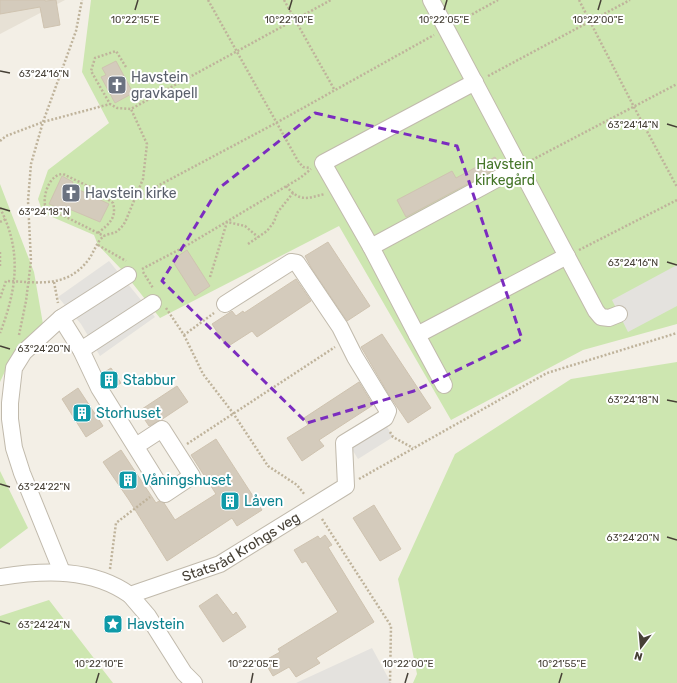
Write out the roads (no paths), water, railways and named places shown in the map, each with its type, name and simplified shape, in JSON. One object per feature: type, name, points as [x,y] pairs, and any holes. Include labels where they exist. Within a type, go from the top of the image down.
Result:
[{"type":"street","points":[[431,0],[596,311],[601,317],[609,318],[619,314]]},
{"type":"street","points":[[444,385],[418,334],[340,192],[317,166],[475,82]]},
{"type":"street","points":[[371,247],[519,167]]},
{"type":"street","points":[[418,334],[568,256]]},
{"type":"street","name":"Statsråd Krohgs veg","points":[[130,595],[220,564],[346,486],[344,443],[385,418],[388,411],[346,340],[340,327],[297,263],[291,262],[225,304]]},
{"type":"street","points":[[62,572],[22,473],[14,448],[10,419],[10,397],[14,368],[24,352],[61,318],[128,275]]},
{"type":"street","points":[[81,350],[153,304]]},
{"type":"street","points":[[61,318],[81,350],[99,388],[165,494],[192,476],[177,450],[162,429],[136,446]]},
{"type":"street","points":[[0,577],[27,573],[76,573],[108,582],[120,588],[130,595],[148,616],[184,673],[194,683]]},
{"type":"place","name":"Havstein gravkapell","points":[[117,85]]},
{"type":"place","name":"Havstein kirke","points":[[71,193]]},
{"type":"place","name":"Stabbur","points":[[109,380]]},
{"type":"place","name":"Storhuset","points":[[82,413]]},
{"type":"place","name":"Våningshuset","points":[[128,480]]},
{"type":"place","name":"Låven","points":[[230,501]]},
{"type":"place","name":"Havstein","points":[[113,624]]},
{"type":"park label","name":"Havstein kirkegård","points":[[505,172]]}]
